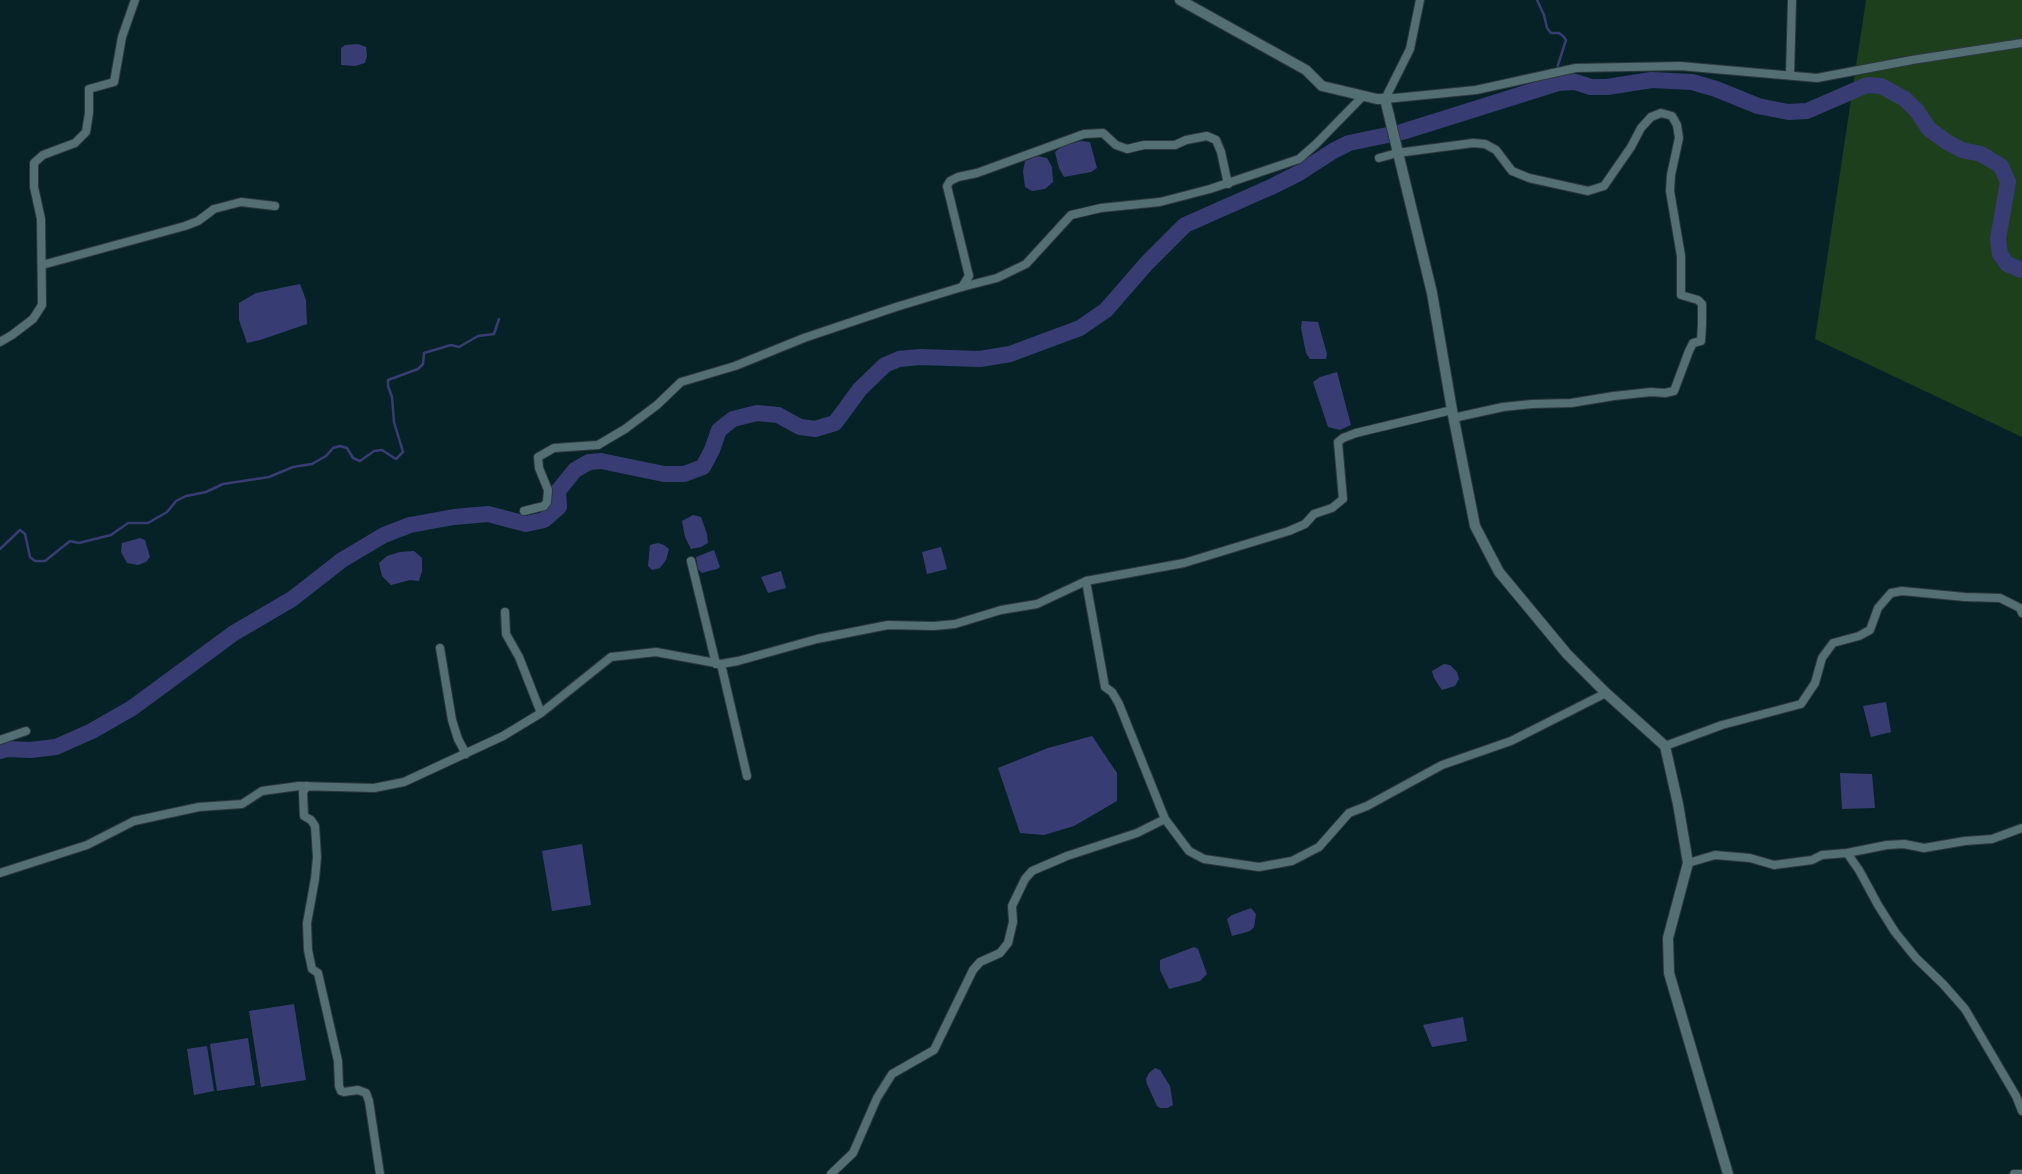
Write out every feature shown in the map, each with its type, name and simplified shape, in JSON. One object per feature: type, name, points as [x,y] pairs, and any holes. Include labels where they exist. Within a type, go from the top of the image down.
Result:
[{"type":"street","points":[[0,342],[33,319],[42,305],[41,219],[34,187],[34,163],[43,155],[75,144],[86,132],[89,114],[89,89],[114,82],[122,37],[135,0]]},
{"type":"street","points":[[1180,0],[1306,70],[1322,86],[1362,96],[1385,99],[1476,90],[1576,68],[1680,66],[1817,78],[1912,60],[2022,43]]},
{"type":"street","points":[[1420,0],[1410,48],[1385,99],[1432,293],[1452,414],[1475,526],[1499,572],[1567,654],[1606,693],[1665,746],[1678,804],[1688,863],[1668,938],[1669,973],[1728,1174]]},
{"type":"street","points":[[1790,75],[1792,0]]},
{"type":"street","points":[[524,511],[544,506],[547,502],[548,490],[539,468],[538,457],[554,448],[598,445],[625,429],[657,405],[680,382],[736,366],[804,338],[962,287],[997,278],[1026,264],[1071,215],[1101,208],[1160,202],[1228,184],[1299,159],[1362,96]]},
{"type":"street","points":[[0,873],[79,848],[134,822],[199,807],[242,804],[262,791],[307,786],[374,788],[404,782],[503,736],[541,713],[611,657],[656,652],[719,664],[738,661],[816,639],[888,625],[934,626],[955,624],[1001,610],[1037,604],[1086,581],[1184,563],[1289,531],[1305,524],[1314,514],[1332,508],[1343,499],[1338,442],[1342,438],[1356,433],[1452,414],[1503,407],[1532,404],[1570,404],[1614,396],[1674,391],[1693,343],[1701,341],[1702,304],[1698,300],[1681,295],[1681,256],[1670,191],[1671,175],[1679,138],[1677,125],[1672,116],[1661,113],[1651,118],[1641,128],[1631,147],[1604,186],[1588,191],[1529,178],[1512,171],[1496,150],[1485,144],[1473,143],[1397,153],[1379,158]]},
{"type":"street","points":[[962,287],[969,276],[947,186],[950,181],[958,177],[977,173],[1084,134],[1103,133],[1116,145],[1127,149],[1144,145],[1175,145],[1186,140],[1207,136],[1216,140],[1221,152],[1228,184]]},
{"type":"street","points":[[42,265],[185,226],[198,221],[214,209],[240,202],[275,206]]},
{"type":"street","points":[[691,561],[747,776]]},
{"type":"street","points":[[1086,581],[1105,686],[1112,692],[1120,704],[1165,819],[1189,851],[1204,860],[1259,867],[1292,861],[1319,847],[1349,813],[1367,806],[1442,765],[1511,741],[1606,693]]},
{"type":"street","points":[[1665,746],[1722,725],[1801,704],[1815,683],[1822,658],[1833,643],[1859,636],[1870,630],[1878,608],[1891,593],[1902,591],[2000,598],[2020,608],[2022,613]]},
{"type":"street","points":[[505,612],[506,634],[519,658],[541,713]]},
{"type":"street","points":[[440,648],[452,720],[458,739],[466,754]]},
{"type":"street","points":[[0,740],[26,731]]},
{"type":"street","points":[[307,786],[303,792],[304,816],[311,820],[315,826],[317,857],[316,880],[307,923],[308,950],[312,969],[318,973],[340,1066],[339,1086],[341,1091],[344,1092],[358,1090],[366,1093],[369,1101],[380,1174]]},
{"type":"street","points":[[831,1174],[853,1153],[877,1098],[892,1074],[934,1050],[973,970],[980,962],[1000,953],[1008,943],[1013,922],[1012,906],[1024,879],[1032,871],[1067,856],[1111,842],[1165,819]]},
{"type":"street","points":[[1688,863],[1715,855],[1750,858],[1774,865],[1812,860],[1822,855],[1847,853],[1887,845],[1904,844],[1924,848],[1992,839],[2022,828]]},
{"type":"street","points":[[1847,853],[1895,932],[1916,958],[1965,1009],[2016,1096],[2022,1111]]},
{"type":"street","points":[[2014,1174],[2021,1174]]},
{"type":"green space","points":[[1866,0],[2022,0],[2022,437],[1815,339]]},
{"type":"water","points":[[358,44],[366,47],[367,56],[365,63],[355,66],[341,65],[341,48],[345,45]]},
{"type":"water","points":[[1081,141],[1090,142],[1097,168],[1091,172],[1064,177],[1059,168],[1055,152],[1062,146]]},
{"type":"water","points":[[1037,156],[1047,158],[1052,167],[1053,182],[1045,189],[1032,191],[1025,187],[1023,171],[1025,161]]},
{"type":"water","points":[[300,284],[306,300],[307,324],[247,343],[239,320],[239,303],[256,293]]},
{"type":"water","points":[[1302,321],[1318,322],[1327,354],[1326,359],[1310,359],[1306,353],[1301,328]]},
{"type":"water","points":[[1337,372],[1351,425],[1340,430],[1328,427],[1313,382],[1320,377]]},
{"type":"water","points":[[693,515],[701,517],[708,543],[691,549],[685,537],[682,521]]},
{"type":"water","points":[[140,538],[145,540],[150,557],[146,562],[138,565],[127,563],[121,552],[122,543]]},
{"type":"water","points":[[658,543],[669,549],[666,560],[660,568],[652,570],[648,566],[650,545]]},
{"type":"water","points":[[941,547],[947,569],[927,574],[922,552]]},
{"type":"water","points":[[714,550],[720,567],[702,573],[698,569],[696,557]]},
{"type":"water","points":[[414,551],[422,558],[422,571],[419,581],[410,580],[391,585],[382,576],[379,563],[387,556],[400,552]]},
{"type":"water","points":[[781,571],[786,588],[768,593],[761,577]]},
{"type":"water","points":[[1444,664],[1450,665],[1457,672],[1459,679],[1455,686],[1442,690],[1432,671]]},
{"type":"water","points":[[1886,702],[1891,732],[1871,737],[1863,706]]},
{"type":"water","points":[[1092,736],[1117,773],[1117,801],[1074,826],[1044,835],[1020,833],[998,768],[1048,748]]},
{"type":"water","points":[[1840,773],[1872,774],[1875,808],[1842,809]]},
{"type":"water","points":[[582,844],[591,905],[552,911],[542,851]]},
{"type":"water","points":[[1251,908],[1256,914],[1254,927],[1250,931],[1232,936],[1227,919],[1232,915]]},
{"type":"water","points":[[1194,947],[1198,949],[1207,974],[1200,981],[1169,989],[1160,970],[1160,960]]},
{"type":"water","points":[[294,1004],[306,1080],[261,1087],[249,1011]]},
{"type":"water","points":[[1463,1017],[1467,1041],[1432,1047],[1423,1025]]},
{"type":"water","points":[[248,1038],[255,1085],[217,1091],[210,1044]]},
{"type":"water","points":[[207,1046],[214,1091],[194,1095],[187,1049]]},
{"type":"water","points":[[1155,1068],[1160,1070],[1170,1086],[1173,1105],[1167,1108],[1157,1106],[1147,1084],[1146,1079],[1149,1073]]},
{"type":"waterway","points":[[1537,0],[1544,15],[1547,28],[1551,33],[1559,33],[1566,40],[1558,65],[1558,83]]},
{"type":"waterway","points":[[0,751],[56,747],[92,731],[132,708],[234,633],[292,599],[342,560],[384,535],[410,525],[454,517],[488,514],[526,524],[544,520],[559,507],[558,491],[575,470],[589,462],[601,461],[664,474],[684,474],[703,467],[712,450],[719,430],[733,419],[757,413],[778,415],[800,427],[815,429],[835,423],[860,389],[885,365],[899,359],[920,357],[980,359],[1010,354],[1080,328],[1106,310],[1147,263],[1185,225],[1271,187],[1299,173],[1349,143],[1402,132],[1558,83],[1575,82],[1591,87],[1607,87],[1652,80],[1692,82],[1716,89],[1758,106],[1788,112],[1807,111],[1867,85],[1881,86],[1905,99],[1917,111],[1929,129],[1947,142],[1962,150],[1981,154],[2001,166],[2008,182],[1998,239],[2000,254],[2007,264],[2022,270]]},
{"type":"waterway","points":[[0,549],[20,530],[25,534],[30,557],[35,561],[45,561],[70,541],[79,543],[111,535],[128,523],[148,523],[167,512],[176,501],[186,496],[206,492],[223,484],[269,477],[293,467],[312,464],[326,456],[333,448],[340,446],[347,448],[353,458],[360,461],[374,451],[382,450],[396,459],[403,452],[394,422],[392,397],[388,380],[418,369],[423,364],[424,353],[451,345],[459,347],[478,336],[494,334],[499,319]]}]
